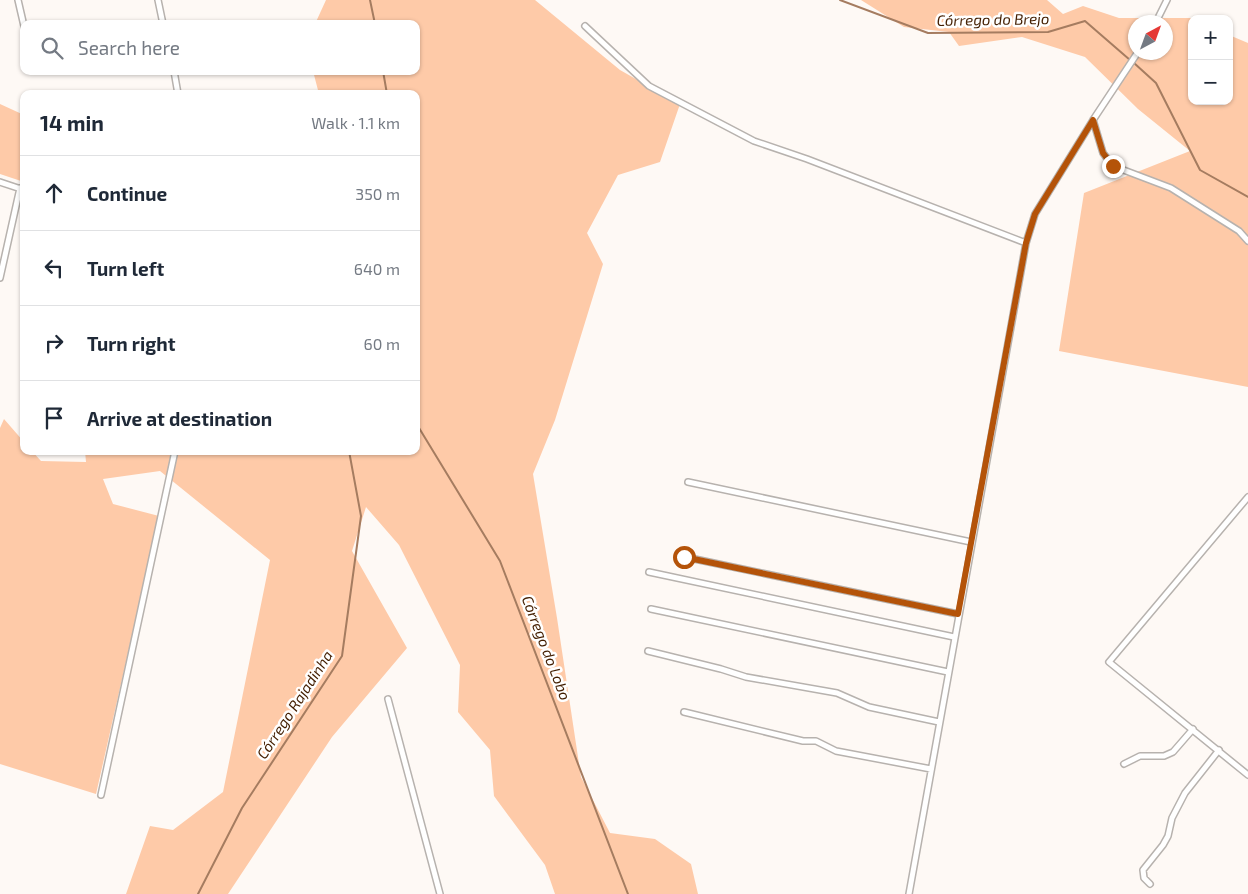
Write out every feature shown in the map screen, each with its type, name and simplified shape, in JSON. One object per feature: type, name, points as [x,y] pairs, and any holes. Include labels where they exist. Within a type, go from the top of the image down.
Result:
[{"type":"street","points":[[18,0],[23,20]]},
{"type":"street","points":[[158,0],[162,20]]},
{"type":"street","points":[[1160,15],[1168,0]]},
{"type":"street","points":[[585,26],[649,86],[754,141],[1026,243]]},
{"type":"street","points":[[909,894],[1026,243],[1035,214],[1133,60]]},
{"type":"street","points":[[175,75],[177,90]]},
{"type":"street","points":[[1093,120],[1103,153],[1113,166],[1172,188],[1239,231],[1248,241]]},
{"type":"street","points":[[0,182],[20,188]]},
{"type":"street","points":[[0,278],[20,197]]},
{"type":"street","points":[[100,795],[174,455]]},
{"type":"street","points":[[688,482],[972,542]]},
{"type":"street","points":[[1248,497],[1109,662],[1248,775]]},
{"type":"street","points":[[684,557],[958,614]]},
{"type":"street","points":[[649,572],[954,637]]},
{"type":"street","points":[[651,609],[948,672]]},
{"type":"street","points":[[648,651],[746,677],[837,693],[869,707],[939,722]]},
{"type":"street","points":[[388,699],[440,894]]},
{"type":"street","points":[[684,712],[803,741],[816,741],[836,751],[931,769]]},
{"type":"street","points":[[1124,764],[1140,756],[1164,756],[1173,752],[1193,730]]},
{"type":"street","points":[[1150,884],[1144,878],[1143,870],[1168,836],[1172,818],[1185,793],[1219,750]]},
{"type":"shaded area","points":[[326,0],[535,0],[620,70],[680,104],[660,162],[618,175],[587,233],[603,264],[555,420],[533,474],[581,777],[610,833],[655,839],[691,864],[698,894],[555,894],[545,865],[494,796],[490,750],[458,712],[460,665],[399,545],[366,507],[352,551],[407,648],[332,737],[228,894],[126,894],[150,826],[173,830],[223,792],[270,560],[160,471],[103,479],[113,504],[159,516],[96,794],[0,764],[0,428],[4,419],[20,437],[20,455],[36,455],[41,461],[86,462],[85,455],[420,455],[420,90],[318,90],[314,75],[420,75],[420,20],[317,20]]},
{"type":"shaded area","points":[[861,0],[1047,0],[1063,14],[1083,6],[1119,18],[1128,18],[1128,60],[1173,60],[1173,18],[1188,18],[1188,105],[1233,105],[1233,37],[1248,43],[1248,387],[1059,351],[1084,193],[1190,151],[1138,109],[1085,57],[1022,37],[959,46],[949,32],[904,27]]},
{"type":"shaded area","points":[[0,104],[20,113],[20,181],[0,174]]},
{"type":"waterway","name":"Córrego Rajadinha","points":[[370,0],[374,20]]},
{"type":"waterway","name":"Córrego do Brejo","points":[[840,0],[928,33],[1048,32],[1085,21],[1128,58]]},
{"type":"waterway","name":"Córrego do Brejo","points":[[1134,63],[1156,83],[1200,170],[1248,197]]},
{"type":"waterway","name":"Córrego Rajadinha","points":[[384,75],[386,90]]},
{"type":"waterway","name":"Córrego do Lobo","points":[[420,430],[500,561],[628,894]]},
{"type":"waterway","name":"Córrego Rajadinha","points":[[198,894],[242,808],[342,656],[361,516],[350,455]]},
{"type":"route","points":[[684,557],[958,614],[1026,243],[1035,214],[1093,120],[1103,153],[1113,166]]}]
